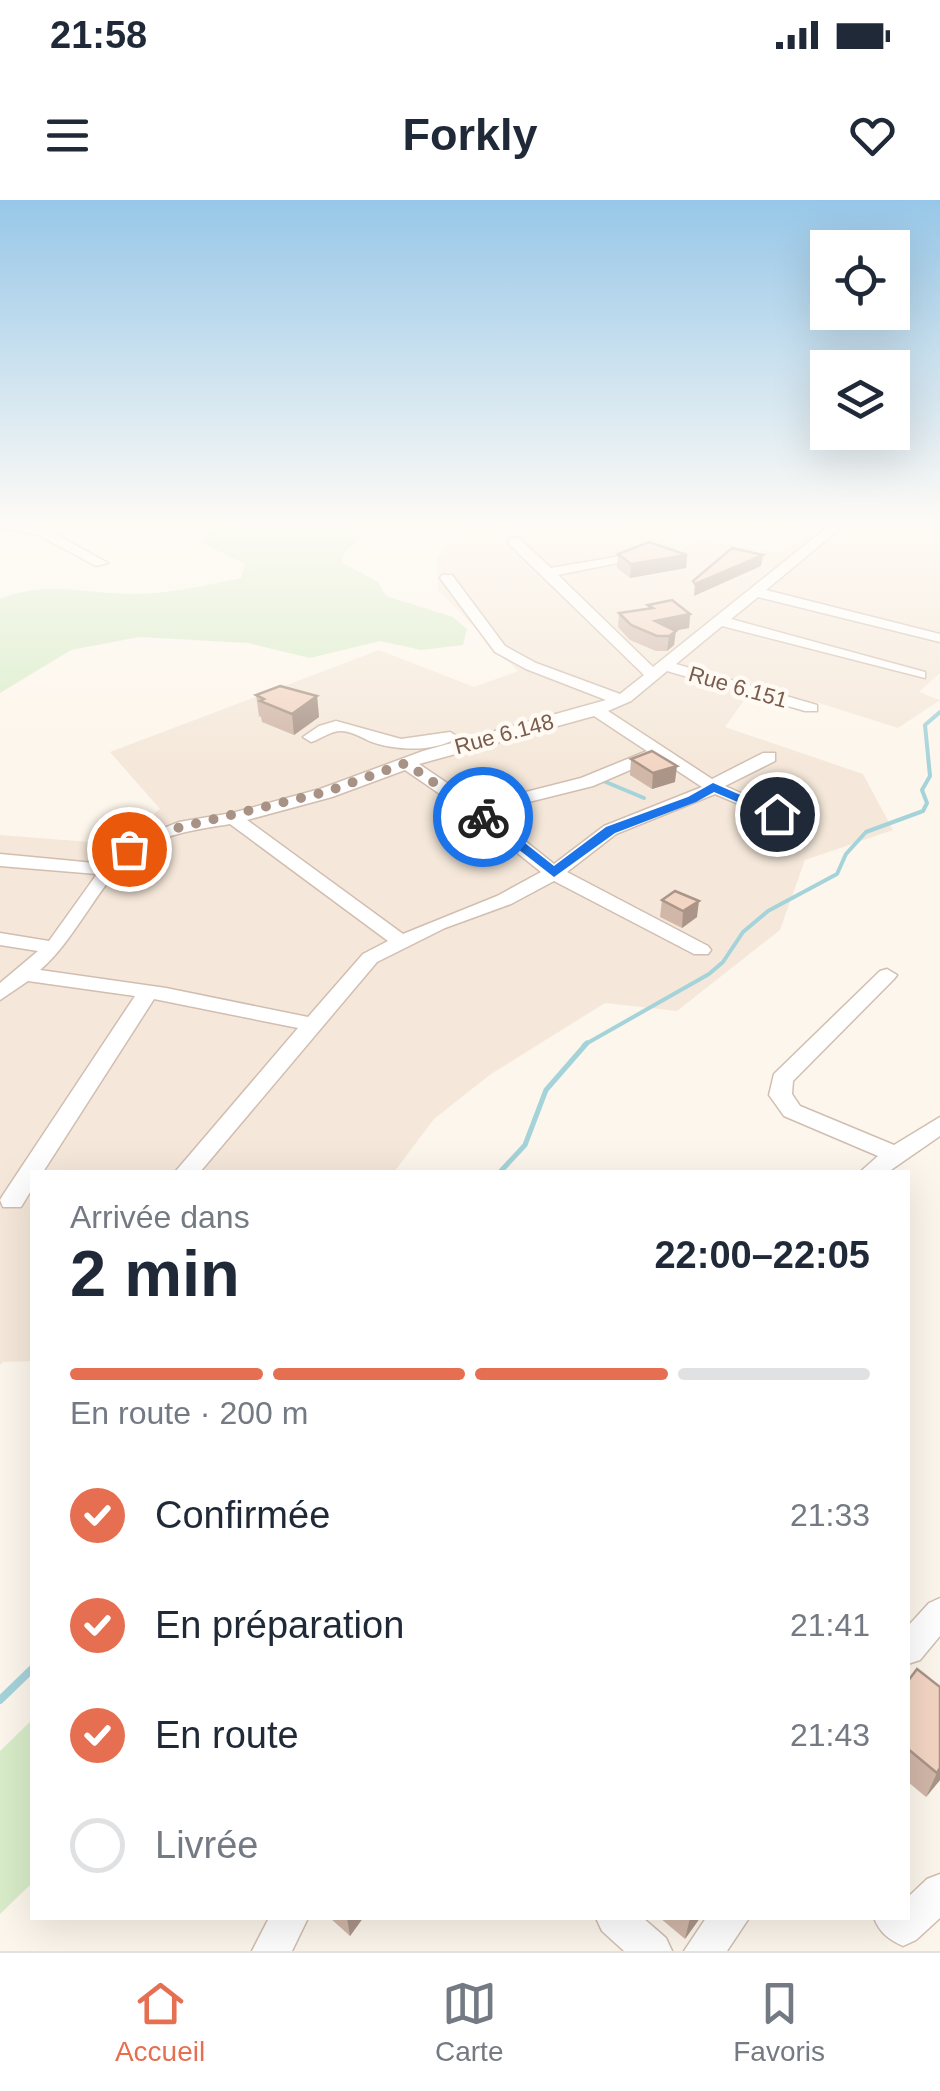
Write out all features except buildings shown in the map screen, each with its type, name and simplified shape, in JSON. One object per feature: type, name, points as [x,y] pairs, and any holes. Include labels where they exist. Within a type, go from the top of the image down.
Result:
[{"type":"street","points":[[465,602],[500,649],[531,666],[621,700]]},
{"type":"street","points":[[578,602],[641,667],[661,671]]},
{"type":"street","name":"Rue 6.148","points":[[0,994],[54,948],[129,849],[186,826],[233,818],[326,792],[406,763],[621,700],[745,602]]},
{"type":"street","points":[[796,602],[940,638]]},
{"type":"street","points":[[720,621],[920,675]]},
{"type":"street","name":"Rue 6.151","points":[[661,671],[810,708]]},
{"type":"street","points":[[596,710],[713,787],[806,826]]},
{"type":"street","points":[[311,737],[328,725],[344,724],[401,744],[500,726],[527,726]]},
{"type":"street","points":[[475,810],[587,782],[658,753]]},
{"type":"street","points":[[189,1170],[370,958],[400,941],[504,900],[554,873],[610,830],[692,800],[726,776],[769,757]]},
{"type":"street","points":[[406,763],[475,810],[554,873],[701,950]]},
{"type":"street","points":[[233,818],[400,941]]},
{"type":"street","points":[[0,860],[110,870]]},
{"type":"street","points":[[0,939],[54,948]]},
{"type":"street","points":[[23,974],[148,992],[313,1025]]},
{"type":"street","points":[[887,974],[798,1060],[782,1080],[780,1095],[792,1111],[896,1155]]},
{"type":"street","points":[[32,1170],[148,992]]},
{"type":"street","points":[[875,1170],[940,1125]]},
{"type":"street","points":[[12,1200],[30,1172]]},
{"type":"street","points":[[910,1648],[940,1613]]},
{"type":"street","points":[[894,1920],[903,1927],[940,1892]]},
{"type":"street","points":[[270,1951],[288,1920]]},
{"type":"street","points":[[617,1920],[652,1951]]},
{"type":"street","points":[[702,1951],[728,1920]]},
{"type":"shaded area","points":[[450,602],[940,602],[940,673],[919,692],[940,700],[898,728],[816,702],[803,711],[747,696],[725,727],[863,774],[893,830],[805,860],[780,930],[677,1011],[605,1003],[491,1074],[434,1119],[396,1170],[30,1170],[30,1361],[0,1365],[0,835],[116,844],[160,809],[110,752],[379,650],[474,687],[518,671]]},
{"type":"green space","points":[[0,602],[404,602],[453,617],[467,629],[463,645],[421,650],[380,641],[310,658],[248,643],[139,637],[71,650],[0,693]]},
{"type":"green space","points":[[30,1722],[30,1885],[0,1914],[0,1751]]},
{"type":"waterway","points":[[586,1044],[709,974],[723,962],[743,932],[768,911],[837,874],[846,854],[866,832],[923,811],[927,803],[922,790],[930,776],[925,725],[940,712]]},
{"type":"waterway","points":[[601,780],[644,798]]},
{"type":"waterway","points":[[502,1170],[525,1145],[546,1090],[586,1044]]},
{"type":"waterway","points":[[0,1700],[30,1671]]},
{"type":"way so far","points":[[129,849],[173,829],[233,818],[326,792],[406,763],[483,817]]},
{"type":"route","points":[[483,817],[554,873],[610,830],[692,800],[713,787],[777,814]]}]
